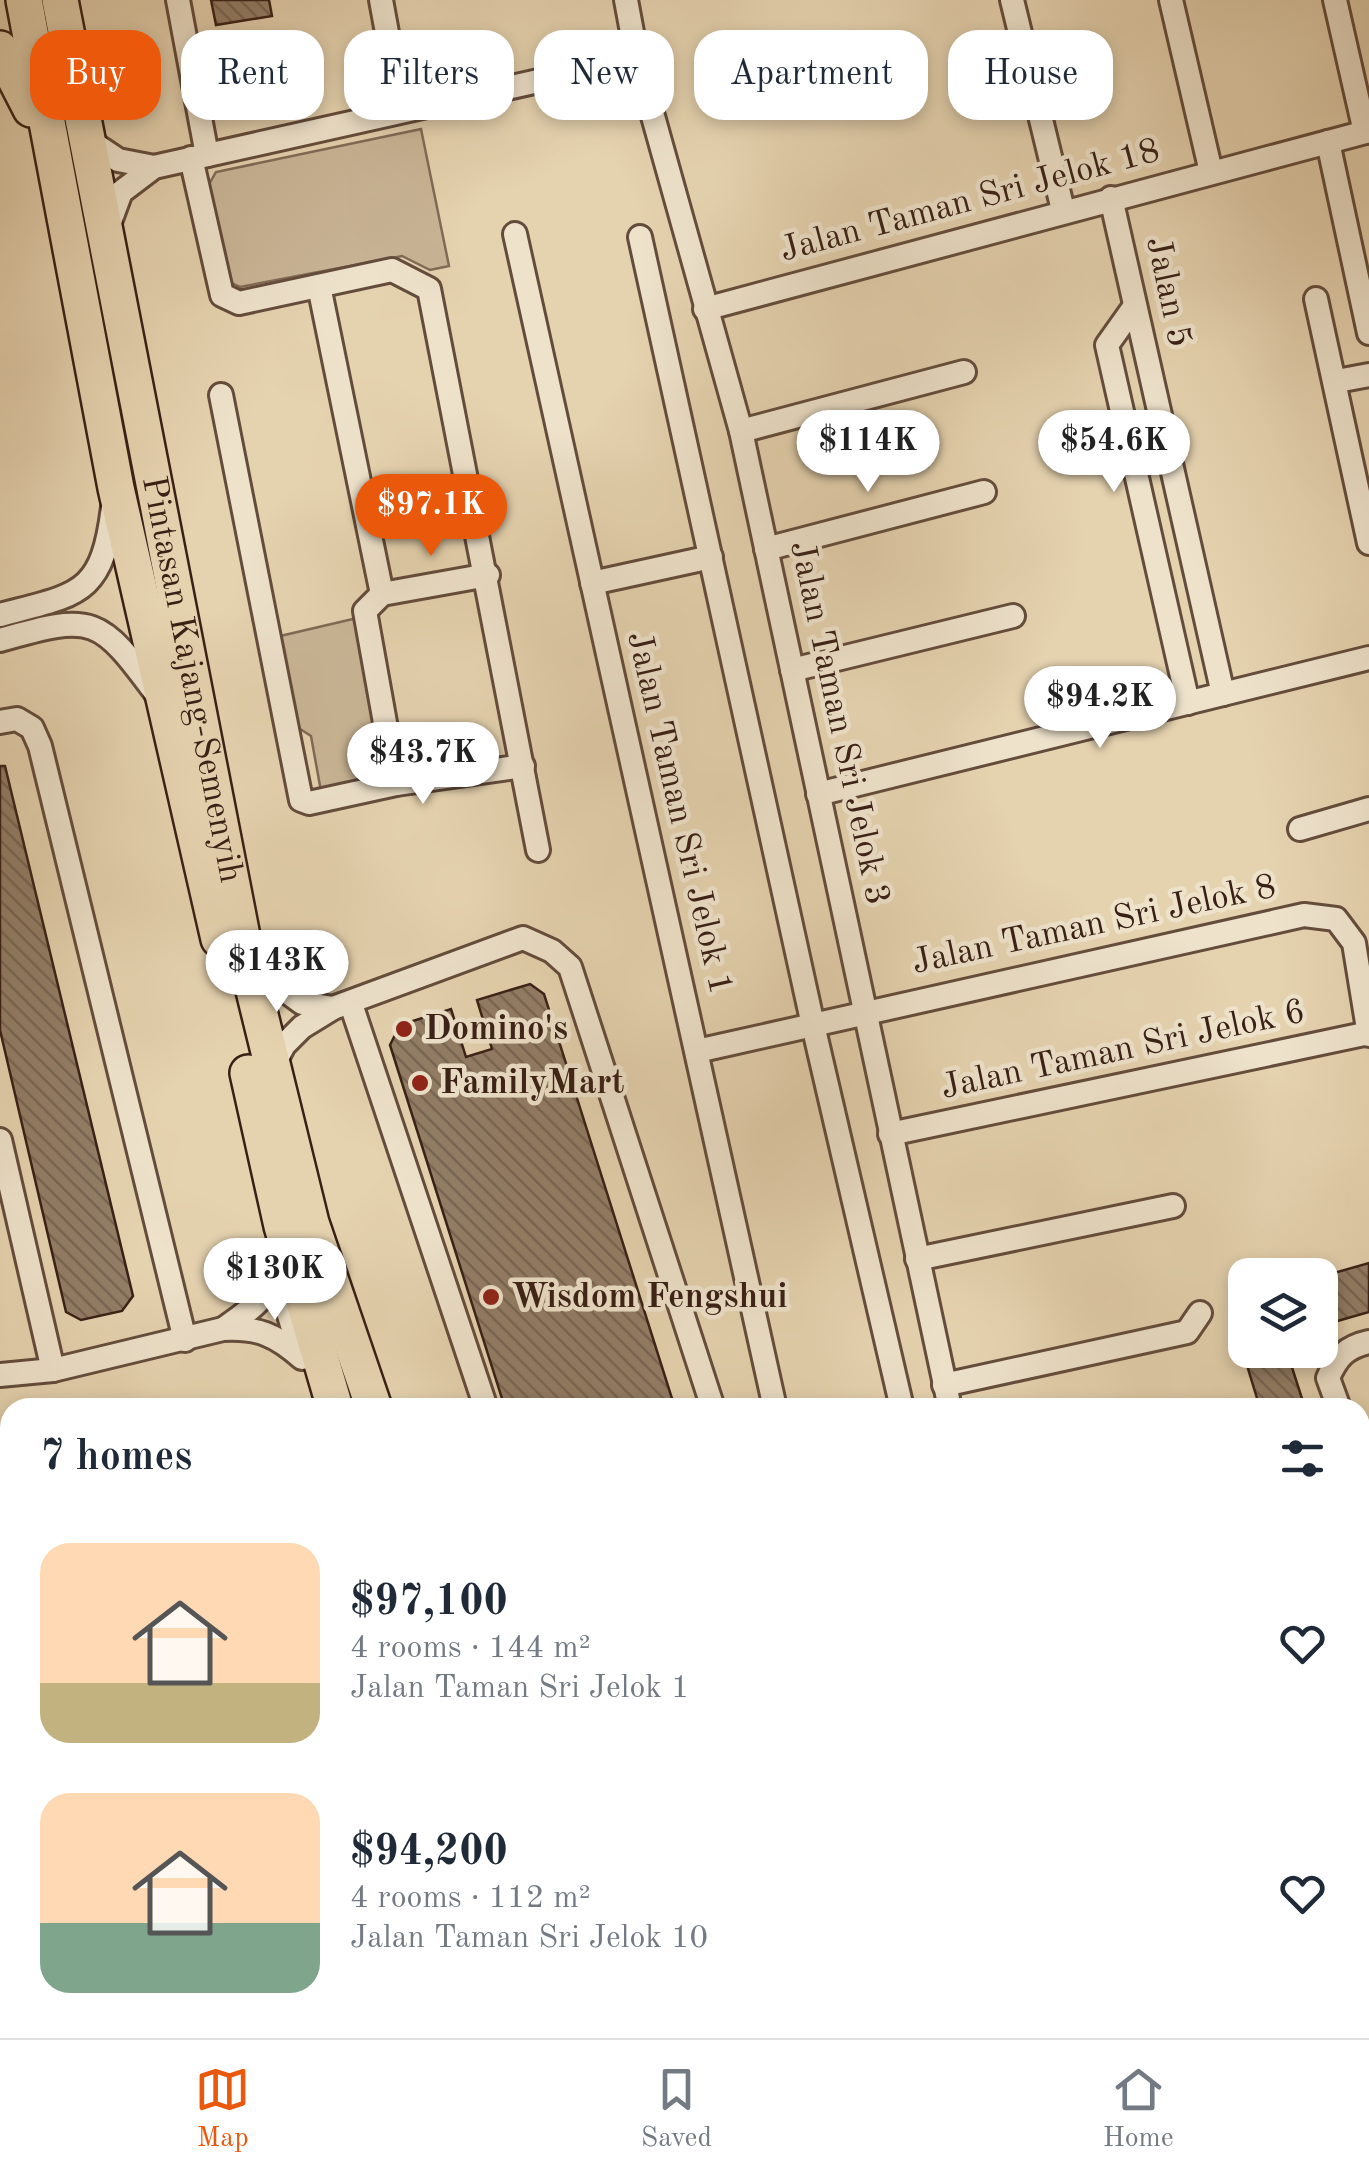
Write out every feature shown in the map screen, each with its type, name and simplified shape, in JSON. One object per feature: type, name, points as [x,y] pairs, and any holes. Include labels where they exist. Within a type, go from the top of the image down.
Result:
[{"type":"highway","name":"Pintasan Kajang-Semenyih","points":[[24,0],[116,488],[282,1226],[333,1398]]},
{"type":"highway","name":"Pintasan Kajang-Semenyih","points":[[60,0],[84,137],[152,454],[247,962],[311,1223],[371,1398]]},
{"type":"highway","points":[[0,50],[49,140]]},
{"type":"street","points":[[178,0],[222,295],[239,303],[392,270],[430,289],[538,850]]},
{"type":"street","points":[[382,0],[387,30]]},
{"type":"street","name":"Jalan Taman Sri Jelok 3","points":[[626,0],[631,30]]},
{"type":"street","points":[[1012,0],[1062,210]]},
{"type":"street","points":[[1171,0],[1211,172]]},
{"type":"street","points":[[1335,0],[1367,132]]},
{"type":"street","points":[[105,236],[121,192],[154,168],[358,120]]},
{"type":"street","name":"Jalan Taman Sri Jelok 3","points":[[653,120],[741,431],[947,1396]]},
{"type":"street","name":"Jalan Taman Sri Jelok 18","points":[[705,309],[1062,210],[1367,132]]},
{"type":"street","points":[[84,137],[118,160],[154,168]]},
{"type":"street","points":[[1328,142],[1369,333]]},
{"type":"street","name":"Jalan 5","points":[[1111,198],[1223,694]]},
{"type":"street","name":"Jalan Taman Sri Jelok 1","points":[[515,234],[772,1398]]},
{"type":"street","points":[[640,236],[812,1025],[900,1398]]},
{"type":"street","points":[[319,286],[382,594]]},
{"type":"street","points":[[1316,299],[1337,381],[1369,544]]},
{"type":"street","points":[[1134,307],[1108,345],[1188,702]]},
{"type":"street","points":[[741,431],[964,372]]},
{"type":"street","points":[[1337,381],[1369,375]]},
{"type":"street","points":[[221,396],[301,800],[309,803],[396,784],[522,766]]},
{"type":"street","points":[[0,616],[77,592],[94,578],[105,555],[116,488]]},
{"type":"street","points":[[766,549],[984,492]]},
{"type":"street","points":[[592,583],[711,557]]},
{"type":"street","points":[[396,784],[365,611],[382,594],[488,575]]},
{"type":"street","points":[[792,670],[1013,616]]},
{"type":"street","points":[[0,640],[65,622],[84,624],[117,644],[169,710]]},
{"type":"street","points":[[818,794],[1369,658]]},
{"type":"street","points":[[0,722],[17,719],[32,728],[40,746],[185,1340]]},
{"type":"street","points":[[1300,829],[1369,809]]},
{"type":"street","name":"Jalan Taman Sri Jelok 8","points":[[696,1050],[1304,915],[1336,919],[1354,943],[1369,1034]]},
{"type":"street","points":[[271,1070],[284,1045],[302,1027],[342,1006],[523,938],[552,950],[570,966],[710,1398]]},
{"type":"street","points":[[247,962],[302,1003],[342,1006]]},
{"type":"street","points":[[342,1006],[482,1398]]},
{"type":"street","name":"Jalan Taman Sri Jelok 6","points":[[890,1134],[1369,1034]]},
{"type":"street","points":[[0,1140],[53,1370]]},
{"type":"street","points":[[917,1259],[1173,1206]]},
{"type":"street","points":[[282,1226],[276,1272],[315,1398]]},
{"type":"street","points":[[0,1375],[53,1370],[223,1329],[252,1310],[276,1272]]},
{"type":"street","points":[[947,1396],[1186,1332],[1200,1313]]},
{"type":"street","points":[[223,1329],[268,1332],[302,1358]]},
{"type":"street","points":[[1335,1398],[1328,1378],[1336,1360],[1352,1346],[1369,1342]]},
{"type":"shaded area","points":[[421,129],[449,266],[430,270],[402,256],[240,287],[226,281],[204,193],[216,172]]},
{"type":"shaded area","points":[[357,618],[391,780],[322,797],[311,736],[297,727],[276,637]]},
{"type":"building","points":[[211,0],[269,0],[272,16],[216,25]]},
{"type":"building","points":[[0,766],[5,766],[133,1296],[122,1311],[81,1320],[66,1312],[0,1030]]},
{"type":"building","points":[[530,984],[544,994],[672,1398],[502,1398],[390,1045],[400,1025],[451,1009],[466,1057],[492,1049],[477,1000]]},
{"type":"building","points":[[1369,1263],[1369,1312],[1338,1321],[1338,1272]]},
{"type":"building","points":[[1248,1368],[1292,1368],[1302,1398],[1257,1398]]},
{"type":"place","name":"Domino's","points":[[404,1029]]},
{"type":"place","name":"FamilyMart","points":[[420,1083]]},
{"type":"place","name":"Wisdom Fengshui","points":[[491,1297]]}]
